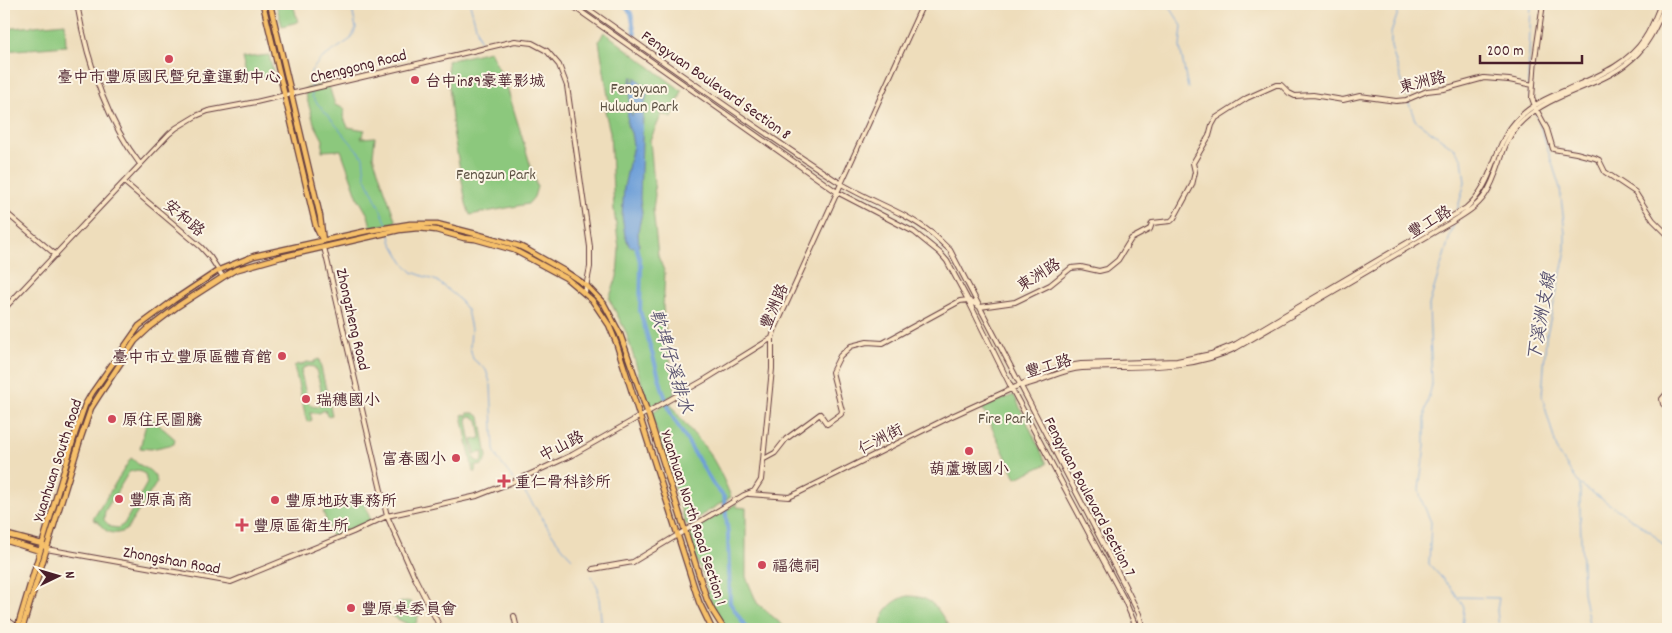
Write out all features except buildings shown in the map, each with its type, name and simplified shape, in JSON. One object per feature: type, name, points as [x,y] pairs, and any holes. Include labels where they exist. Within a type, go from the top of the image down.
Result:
[{"type":"main road","name":"Zhongzheng Road","points":[[262,4],[316,227],[323,240]]},
{"type":"main road","name":"Zhongzheng Road","points":[[270,4],[320,216],[324,248]]},
{"type":"main road","name":"Yuanhuan South Road","points":[[17,629],[75,434],[92,392],[139,326],[218,270],[254,256],[323,240],[410,224],[437,224],[519,246],[587,286]]},
{"type":"main road","name":"Yuanhuan South Road","points":[[22,629],[80,437],[98,397],[137,339],[178,306],[222,277],[236,270],[256,264],[399,230],[418,228],[476,239],[514,250],[566,278],[584,292]]},
{"type":"main road","name":"Yuanhuan North Road Section 1","points":[[587,286],[604,304],[614,320],[647,411],[707,600],[724,629]]},
{"type":"main road","name":"Yuanhuan North Road Section 1","points":[[584,292],[598,307],[608,324],[699,602],[712,629]]},
{"type":"main road","points":[[4,534],[42,544],[46,549],[40,551],[4,540]]},
{"type":"street","points":[[77,4],[86,45],[106,108],[130,151],[140,164]]},
{"type":"street","name":"Fengyuan Boulevard Section 8","points":[[570,4],[837,192]]},
{"type":"street","name":"Fengyuan Boulevard Section 8","points":[[581,4],[720,102],[841,183]]},
{"type":"street","name":"豐洲路","points":[[749,494],[754,491],[761,480],[772,369],[772,338],[923,4]]},
{"type":"street","points":[[1543,4],[1535,58],[1532,98],[1547,129],[1553,149],[1576,152],[1599,160],[1605,172],[1635,192],[1653,220],[1668,235]]},
{"type":"street","name":"豐工路","points":[[1019,386],[1032,384],[1059,373],[1081,368],[1179,365],[1215,358],[1236,348],[1450,221],[1479,203],[1485,195],[1491,184],[1502,150],[1510,135],[1535,107],[1620,64],[1631,55],[1645,38],[1661,4]]},
{"type":"street","name":"豐工路","points":[[1535,107],[1608,75],[1632,59],[1652,37],[1666,4]]},
{"type":"street","name":"Chenggong Road","points":[[4,309],[140,164],[176,128],[189,119],[208,111],[285,95],[510,42],[528,42],[544,48],[559,65],[567,86],[589,241],[590,267],[587,286],[584,292]]},
{"type":"street","name":"東洲路","points":[[980,307],[1020,301],[1058,280],[1071,268],[1078,267],[1099,271],[1108,269],[1118,260],[1130,239],[1150,228],[1152,223],[1173,219],[1192,185],[1195,172],[1193,163],[1209,136],[1213,122],[1246,98],[1276,85],[1281,85],[1295,96],[1313,95],[1341,100],[1360,96],[1393,101],[1408,99],[1428,91],[1444,89],[1484,78],[1510,80],[1533,86]]},
{"type":"street","name":"安和路","points":[[124,182],[201,247],[210,257],[222,277]]},
{"type":"street","name":"Fengyuan Boulevard Section 7","points":[[841,183],[859,195],[906,216],[933,233],[950,250],[1019,386],[1123,582],[1139,614],[1143,629]]},
{"type":"street","name":"Fengyuan Boulevard Section 7","points":[[837,192],[914,232],[927,241],[946,261],[1125,601],[1137,629]]},
{"type":"street","points":[[4,211],[56,255]]},
{"type":"street","name":"Zhongzheng Road","points":[[324,248],[387,516],[414,576],[441,629]]},
{"type":"street","points":[[764,458],[775,453],[786,439],[820,414],[827,424],[842,412],[832,372],[838,360],[847,350],[860,343],[883,343],[960,301],[968,300],[980,307]]},
{"type":"street","name":"中山路","points":[[387,516],[477,496],[572,455],[706,379],[772,338]]},
{"type":"street","name":"仁洲街","points":[[749,494],[783,497],[798,493],[952,416],[1019,386]]},
{"type":"street","points":[[1668,392],[1662,399],[1663,404],[1668,408]]},
{"type":"street","points":[[593,570],[633,562],[716,511],[749,494]]},
{"type":"street","name":"Zhongshan Road","points":[[46,549],[231,582],[387,516]]},
{"type":"street","points":[[514,616],[517,629]]},
{"type":"green space","points":[[276,4],[293,4],[298,22],[282,26]]},
{"type":"green space","points":[[65,23],[66,46],[4,51],[4,29]]},
{"type":"green space","name":"Fengyuan Huludun Park","points":[[604,32],[682,91],[672,118],[662,114],[650,140],[655,195],[653,209],[658,256],[665,273],[663,308],[668,353],[674,373],[674,395],[649,407],[626,332],[609,299],[617,277],[619,248],[614,210],[610,132],[605,111],[610,108],[599,41]]},
{"type":"green space","name":"Fengzun Park","points":[[490,51],[506,84],[537,187],[534,197],[528,204],[470,215],[466,203],[453,131],[447,61]]},
{"type":"green space","points":[[269,55],[275,80],[246,74],[242,58]]},
{"type":"green space","points":[[328,83],[335,105],[345,109],[343,116],[348,127],[365,130],[361,138],[375,137],[373,156],[396,222],[371,227],[368,215],[358,198],[341,150],[322,151],[323,140],[314,123],[304,89]]},
{"type":"green space","points":[[319,359],[332,415],[327,416],[325,410],[319,413],[310,413],[312,420],[307,422],[294,366],[307,362],[314,363],[314,361]],"holes":[[[308,366],[314,367],[322,395],[321,403],[316,407],[308,403],[301,373],[303,368]]]},
{"type":"green space","name":"Fire Park","points":[[1014,395],[1047,464],[1016,478],[982,407]]},
{"type":"green space","points":[[669,401],[713,459],[731,497],[686,525],[651,413]]},
{"type":"green space","points":[[468,413],[474,413],[480,417],[487,456],[483,464],[480,466],[475,465],[476,472],[473,472],[462,415],[465,414],[466,416]],"holes":[[[472,416],[478,420],[481,438],[472,440],[475,454],[483,452],[483,460],[480,463],[474,459],[467,421],[468,417]]]},
{"type":"green space","points":[[151,418],[175,439],[174,444],[151,449],[140,448],[145,428]]},
{"type":"green space","points":[[131,458],[154,475],[157,482],[127,529],[119,533],[107,531],[98,521],[93,519]],"holes":[[[137,470],[145,474],[147,483],[124,524],[118,528],[111,527],[104,520],[105,511],[129,472]]]},
{"type":"green space","points":[[360,493],[371,521],[332,536],[323,512],[345,503],[344,499]]},
{"type":"green space","points":[[736,504],[737,507],[746,508],[746,577],[757,603],[787,629],[728,629],[716,613],[708,596],[704,576],[695,558],[688,533]]},
{"type":"green space","points":[[907,596],[923,598],[929,601],[938,610],[950,629],[881,629],[883,617],[888,608],[896,601]]},
{"type":"green space","points":[[411,602],[412,609],[418,614],[417,622],[411,626],[388,614],[399,603]]},
{"type":"water","points":[[631,77],[633,77],[632,82],[635,81],[635,77],[648,89],[643,112],[640,199],[642,213],[638,231],[639,246],[630,247],[625,236],[622,216],[624,187],[633,145],[631,133],[627,125],[628,109],[630,109],[632,116],[634,113],[634,106],[628,106]]},
{"type":"waterway","points":[[351,4],[356,28],[351,39],[321,59],[311,71],[312,97],[363,157],[365,176],[388,226]]},
{"type":"waterway","points":[[470,4],[480,41]]},
{"type":"waterway","name":"軟埤仔溪排水","points":[[623,4],[631,13],[635,34]]},
{"type":"waterway","points":[[1168,4],[1182,26],[1180,47],[1188,88]]},
{"type":"waterway","points":[[1401,4],[1391,33],[1391,47],[1407,97]]},
{"type":"waterway","name":"下溪洲支線","points":[[1530,98],[1528,81],[1531,4]]},
{"type":"waterway","points":[[1408,101],[1415,120],[1455,149],[1462,159],[1465,182],[1457,211]]},
{"type":"waterway","name":"下溪洲支線","points":[[1536,113],[1560,188],[1565,233],[1565,255],[1546,338],[1542,396],[1558,453],[1580,485],[1583,592],[1590,629]]},
{"type":"waterway","points":[[1454,223],[1429,305],[1432,385],[1425,411],[1425,446],[1419,489],[1421,499],[1431,522],[1429,564],[1453,590],[1464,607],[1462,629]]},
{"type":"waterway","points":[[390,235],[391,241],[403,262],[412,272],[437,281],[457,297],[467,310],[471,329],[470,347],[473,359],[486,370],[491,385],[494,450],[498,459],[513,479]]},
{"type":"waterway","name":"軟埤仔溪排水","points":[[635,242],[641,266],[640,311],[671,414],[713,484],[724,497],[728,534],[730,603],[747,629]]},
{"type":"waterway","points":[[516,482],[556,540],[572,558]]},
{"type":"waterway","points":[[1581,485],[1651,532],[1668,550]]},
{"type":"waterway","points":[[591,576],[598,588],[602,629]]},
{"type":"waterway","points":[[1459,597],[1499,598],[1497,610],[1499,629]]},
{"type":"railway","points":[[4,614],[24,629]]},
{"type":"place","name":"臺中市豐原國民暨兒童運動中心","points":[[169,59]]},
{"type":"place","name":"台中in89豪華影城","points":[[415,80]]},
{"type":"place","name":"臺中市立豐原區體育館","points":[[282,356]]},
{"type":"place","name":"瑞穗國小","points":[[306,399]]},
{"type":"place","name":"原住民圖騰","points":[[112,419]]},
{"type":"place","name":"葫蘆墩國小","points":[[969,451]]},
{"type":"place","name":"富春國小","points":[[456,458]]},
{"type":"place","name":"重仁骨科診所","points":[[504,481]]},
{"type":"place","name":"豐原高商","points":[[119,499]]},
{"type":"place","name":"豐原地政事務所","points":[[275,500]]},
{"type":"place","name":"豐原區衛生所","points":[[242,525]]},
{"type":"place","name":"福德祠","points":[[762,565]]},
{"type":"place","name":"豐原桌委員會","points":[[351,608]]}]
